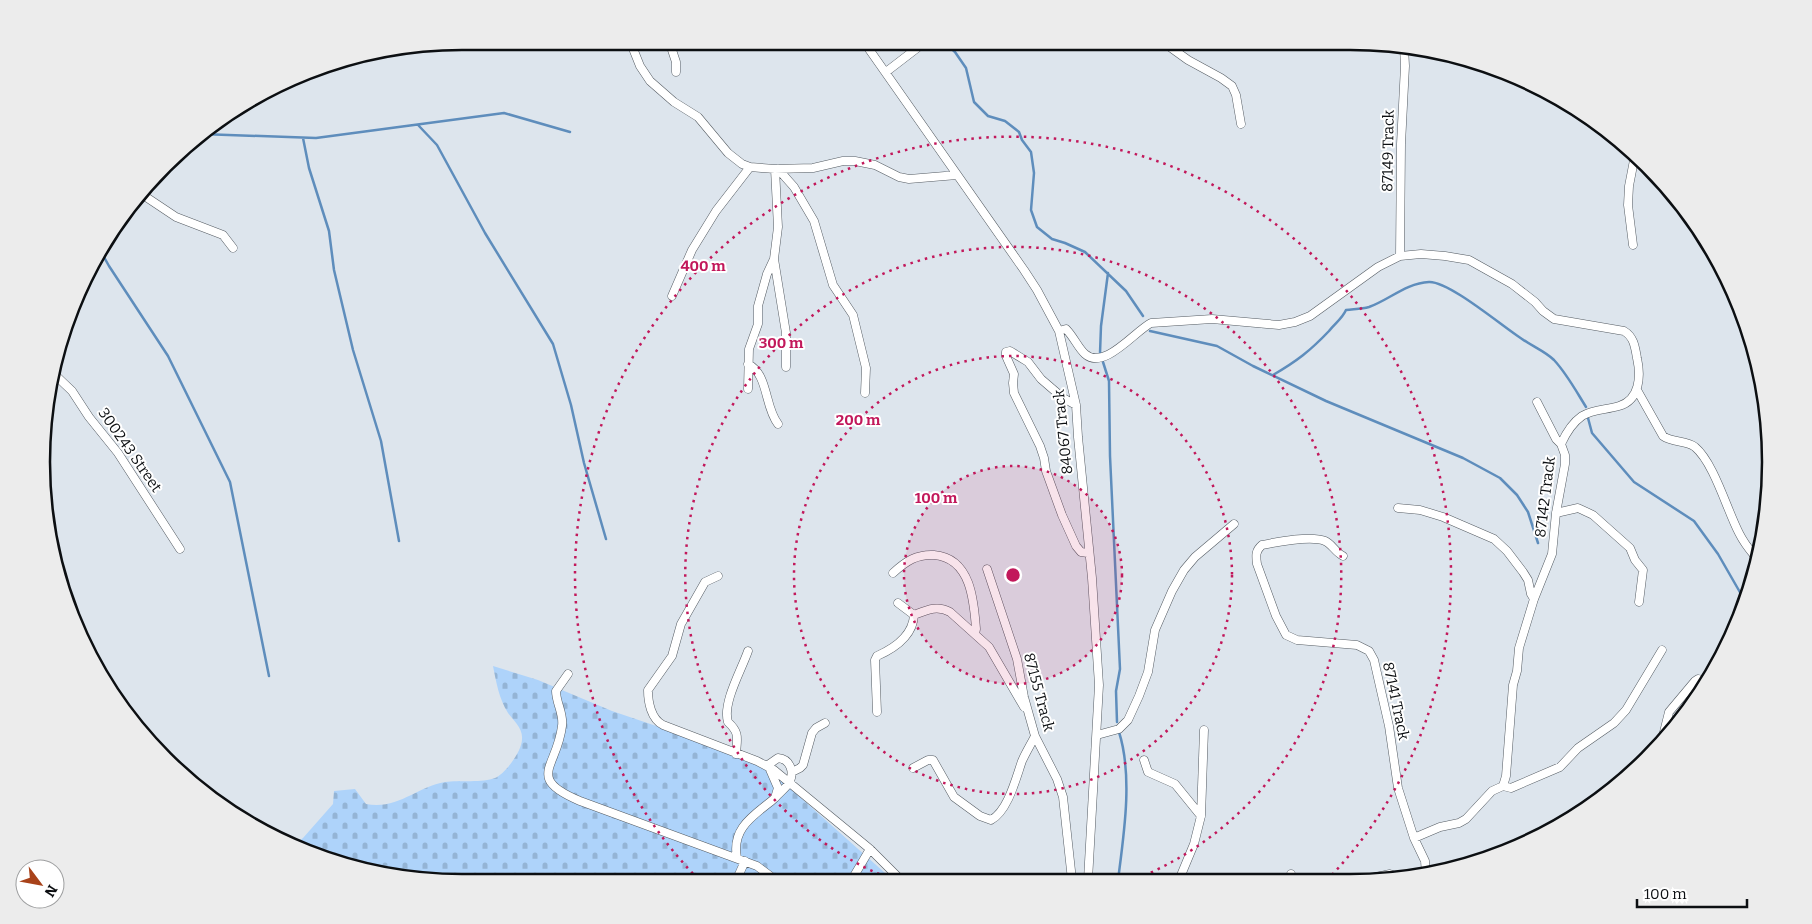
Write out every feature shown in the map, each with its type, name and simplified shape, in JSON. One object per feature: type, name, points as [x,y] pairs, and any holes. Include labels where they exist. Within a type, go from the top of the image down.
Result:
[{"type":"street","points":[[634,50],[640,66],[650,81],[674,102],[698,117],[733,158],[750,167],[777,169],[813,168],[843,161],[854,161],[875,165],[908,179],[956,175]]},
{"type":"street","points":[[672,50],[676,62],[676,72]]},
{"type":"street","name":"84067 Track","points":[[870,50],[1037,290],[1059,331],[1076,406],[1098,658],[1097,735],[1088,874]]},
{"type":"street","points":[[886,72],[915,50]]},
{"type":"street","points":[[1174,50],[1232,86],[1236,95],[1241,124]]},
{"type":"street","name":"87149 Track","points":[[1400,256],[1404,54]]},
{"type":"street","points":[[1633,245],[1628,205],[1629,186],[1634,164]]},
{"type":"street","points":[[672,296],[692,250],[716,211],[750,167]]},
{"type":"street","points":[[777,169],[778,227],[774,259],[786,333],[786,367]]},
{"type":"street","points":[[777,169],[794,187],[814,221],[833,285],[853,315],[866,368],[865,393]]},
{"type":"street","points":[[146,197],[176,217],[223,235],[233,248]]},
{"type":"street","points":[[1059,331],[1066,329],[1084,353],[1090,357],[1099,358],[1111,353],[1150,323],[1212,319],[1245,323],[1287,324],[1310,316],[1378,267],[1400,256],[1436,255],[1469,260],[1512,284],[1554,319],[1624,331],[1631,336],[1638,362],[1637,390],[1663,436],[1668,440],[1690,444],[1698,451],[1713,474],[1740,535],[1752,552]]},
{"type":"street","points":[[748,389],[750,344],[758,324],[758,306],[767,274],[774,259]]},
{"type":"street","points":[[1076,406],[1063,398],[1041,379],[1025,360],[1010,351],[1006,352],[1014,374],[1014,393],[1040,446],[1046,471],[1062,515],[1076,546],[1081,552],[1088,553]]},
{"type":"street","points":[[748,364],[754,367],[759,374],[770,410],[778,424]]},
{"type":"street","name":"300243 Street","points":[[59,378],[72,391],[118,453],[180,549]]},
{"type":"street","name":"87142 Track","points":[[1503,786],[1506,776],[1512,692],[1518,658],[1534,599],[1552,554],[1556,513],[1565,464],[1565,456],[1561,444],[1579,418],[1592,411],[1627,403],[1637,390]]},
{"type":"street","points":[[1537,402],[1561,444]]},
{"type":"street","points":[[1398,508],[1420,510],[1443,516],[1494,539],[1507,551],[1523,572],[1528,580],[1534,599]]},
{"type":"street","points":[[1556,513],[1582,508],[1593,515],[1630,548],[1635,560],[1643,570],[1639,602]]},
{"type":"street","points":[[1097,735],[1119,729],[1128,720],[1148,672],[1155,630],[1172,590],[1184,570],[1195,557],[1234,524]]},
{"type":"street","name":"87141 Track","points":[[1342,556],[1325,541],[1310,539],[1262,545],[1257,549],[1256,557],[1276,616],[1286,635],[1296,640],[1357,645],[1369,651],[1374,660],[1389,726],[1398,788],[1425,867]]},
{"type":"street","points":[[893,573],[903,564],[918,556],[939,556],[955,563],[970,587],[974,600],[975,634]]},
{"type":"street","name":"87155 Track","points":[[987,569],[1017,659],[1035,736],[1057,779],[1063,797],[1071,874]]},
{"type":"street","points":[[718,576],[705,582],[681,624],[672,656],[648,692],[651,709],[656,720],[659,723],[768,767],[790,782],[870,849],[896,874]]},
{"type":"street","points":[[898,603],[914,615]]},
{"type":"street","points":[[914,615],[928,609],[942,609],[950,612],[975,634],[989,647],[1030,718]]},
{"type":"street","points":[[877,712],[874,663],[876,658],[907,636],[912,628],[914,615]]},
{"type":"street","points":[[1414,838],[1466,819],[1492,791],[1503,786],[1510,788],[1560,767],[1578,748],[1607,729],[1626,710],[1662,650]]},
{"type":"street","points":[[736,754],[737,733],[728,722],[727,708],[748,651]]},
{"type":"street","points":[[568,674],[556,691],[563,720],[557,748],[548,774],[552,786],[580,801],[745,861],[757,866],[768,874]]},
{"type":"street","points":[[1666,727],[1671,709],[1695,681],[1700,680]]},
{"type":"street","points":[[792,772],[803,765],[814,730],[825,723]]},
{"type":"street","points":[[1182,874],[1194,844],[1201,816],[1204,730]]},
{"type":"street","points":[[913,768],[928,760],[932,760],[954,797],[980,816],[991,820],[999,815],[1004,806],[1023,759],[1035,736]]},
{"type":"street","points":[[737,858],[736,846],[742,826],[775,798],[790,782],[791,766],[784,758],[775,759],[768,767]]},
{"type":"street","points":[[1144,760],[1148,772],[1175,784],[1201,816]]},
{"type":"street","points":[[768,767],[778,788],[775,798]]},
{"type":"street","points":[[855,874],[870,849]]},
{"type":"street","points":[[739,874],[745,861]]},
{"type":"green space","points":[[493,666],[538,680],[612,711],[671,731],[765,768],[886,874],[435,873],[382,866],[355,860],[299,841],[333,804],[334,791],[355,789],[366,804],[388,804],[425,788],[445,782],[490,780],[499,775],[513,761],[521,744],[522,735],[502,702]]},
{"type":"waterway","points":[[953,50],[966,68],[974,102],[988,116],[1005,121],[1019,132],[1022,140],[1031,152],[1034,173],[1031,210],[1037,227],[1052,239],[1085,252],[1126,291],[1143,316]]},
{"type":"waterway","points":[[212,134],[316,138],[504,113],[570,132]]},
{"type":"waterway","points":[[419,126],[437,145],[485,233],[553,344],[606,539]]},
{"type":"waterway","points":[[303,138],[309,168],[329,231],[334,270],[353,350],[381,441],[399,541]]},
{"type":"waterway","points":[[104,257],[168,356],[230,482],[269,676]]},
{"type":"waterway","points":[[1100,353],[1101,326],[1108,273]]},
{"type":"waterway","points":[[1273,375],[1309,350],[1329,331],[1346,310],[1369,307],[1413,285],[1429,282],[1438,284],[1462,296],[1522,339],[1551,357],[1559,365],[1586,407]]},
{"type":"waterway","points":[[1150,331],[1217,346],[1253,366],[1326,401],[1463,458],[1500,478],[1517,495],[1528,512],[1538,543]]},
{"type":"waterway","points":[[1103,362],[1109,381],[1110,456],[1120,669],[1116,691],[1117,722]]},
{"type":"waterway","points":[[1588,418],[1592,433],[1634,482],[1694,521],[1718,554],[1740,593]]},
{"type":"waterway","points":[[1119,732],[1126,767],[1126,805],[1119,874]]}]
